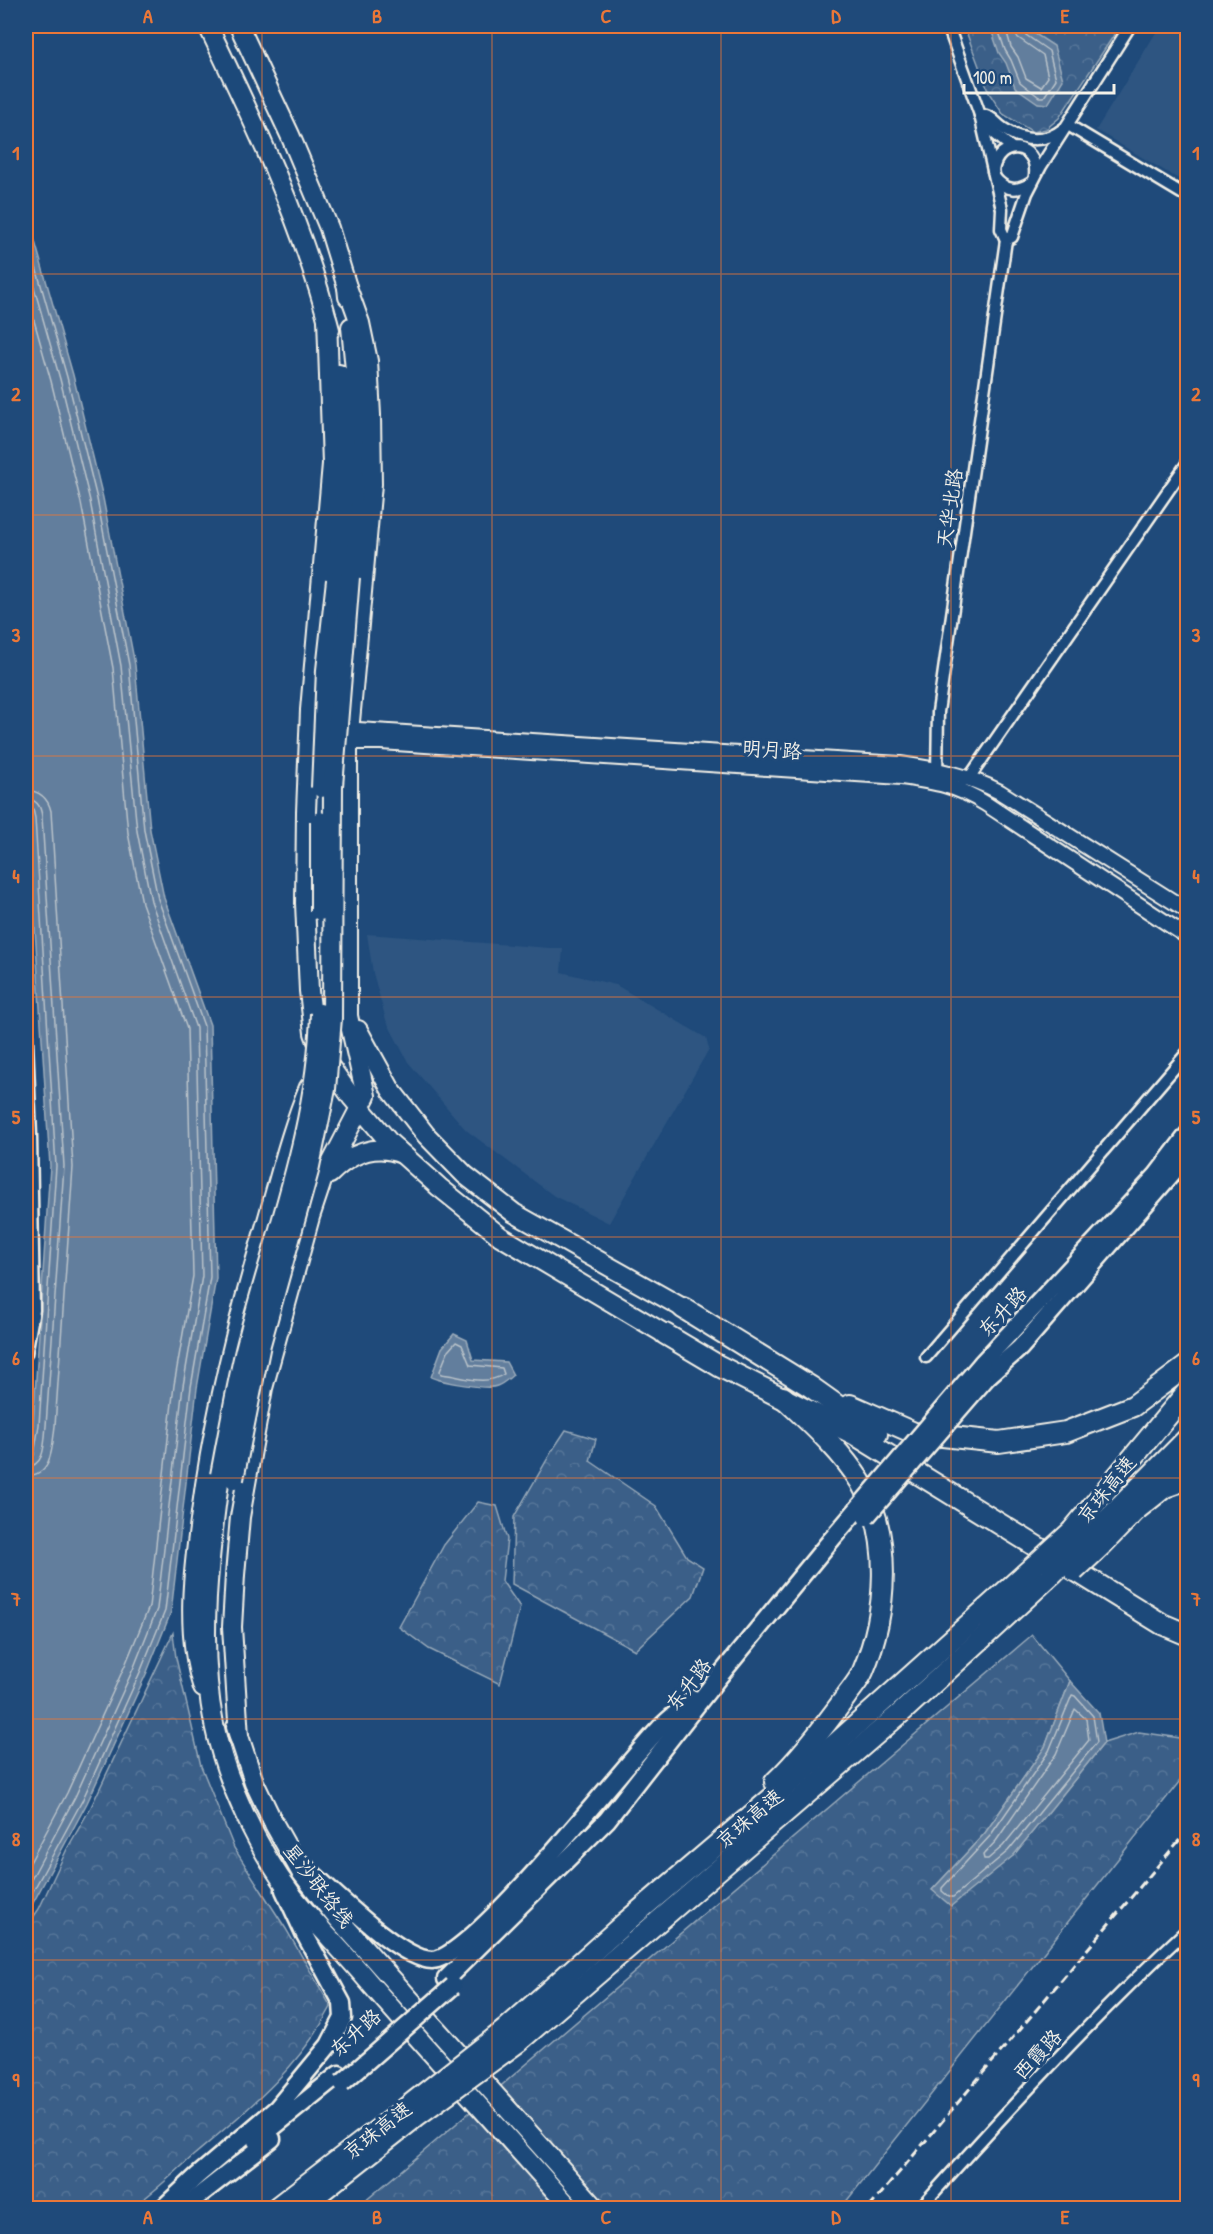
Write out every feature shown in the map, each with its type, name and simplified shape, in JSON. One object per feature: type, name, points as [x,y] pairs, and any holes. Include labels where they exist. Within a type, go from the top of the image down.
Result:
[{"type":"highway","points":[[208,26],[261,137],[293,212],[327,318],[335,349],[344,405],[343,579],[333,786],[332,1018],[326,1089],[309,1171],[227,1477],[226,1545],[221,1612],[229,1696],[239,1737],[254,1782],[301,1872],[334,1914],[596,2208]]},
{"type":"highway","points":[[239,26],[290,135],[325,218],[360,323],[368,362],[372,484],[349,736],[348,1016],[366,1096],[322,1181],[263,1388],[240,1517],[232,1627],[239,1737]]},
{"type":"highway","points":[[343,579],[358,459],[356,381],[347,287]]},
{"type":"highway","points":[[327,318],[332,464],[309,734],[305,903],[314,1034],[322,1055],[390,1143],[500,1236],[719,1366],[854,1434],[1162,1624],[1188,1635]]},
{"type":"highway","points":[[349,981],[358,1030],[392,1090],[426,1135],[465,1175],[514,1213],[683,1308],[811,1387],[870,1430],[1188,1626]]},
{"type":"highway","points":[[214,1725],[195,1663],[192,1609],[196,1545],[211,1442],[248,1283],[298,1114],[322,1055]]},
{"type":"highway","points":[[322,1181],[337,1167],[366,1150],[391,1150],[402,1154]]},
{"type":"highway","points":[[811,1387],[914,1433],[999,1442],[1066,1432],[1133,1406],[1188,1365]]},
{"type":"highway","name":"京珠高速","points":[[1087,1538],[1188,1391]]},
{"type":"highway","points":[[626,1922],[784,1773],[827,1723],[862,1672],[881,1611],[882,1547],[875,1512],[860,1481],[835,1447],[783,1397]]},
{"type":"highway","name":"京珠高速","points":[[276,2208],[411,2113],[512,2036],[903,1711],[1052,1572],[1188,1438]]},
{"type":"highway","points":[[1087,1538],[1136,1510],[1165,1488],[1188,1462]]},
{"type":"highway","name":"星沙联络线","points":[[227,1477],[214,1520],[207,1611],[208,1686],[214,1725],[240,1803],[271,1862],[301,1904],[420,2042],[570,2208]]},
{"type":"highway","points":[[1165,1488],[1188,1479]]},
{"type":"highway","name":"京珠高速","points":[[512,2036],[626,1922],[832,1747],[1052,1572]]},
{"type":"highway","name":"京珠高速","points":[[300,2208],[411,2113]]},
{"type":"main road","name":"东升路","points":[[450,1982],[607,1820],[717,1679],[985,1369],[1156,1176],[1188,1134]]},
{"type":"main road","name":"东升路","points":[[985,1369],[1020,1348],[1188,1155]]},
{"type":"main road","name":"东升路","points":[[183,2208],[341,2079],[529,1912],[612,1823],[834,1545]]},
{"type":"main road","points":[[293,1857],[388,1939],[417,1957],[433,1960],[445,1956],[480,1929],[567,1836],[660,1728],[717,1679]]},
{"type":"main road","points":[[164,2208],[197,2176],[277,2108],[329,2045],[343,2018],[342,2003],[304,1933],[271,1862]]},
{"type":"main road","name":"东升路","points":[[170,2208],[341,2079]]},
{"type":"street","points":[[948,26],[980,115],[1002,209],[1001,229],[1006,240],[1012,237],[1019,212],[1033,180],[1130,26]]},
{"type":"street","points":[[980,115],[990,116],[1013,135],[1030,139],[1055,136],[1068,125]]},
{"type":"street","points":[[980,115],[995,134],[1012,148]]},
{"type":"street","points":[[1068,125],[1188,197]]},
{"type":"street","points":[[1027,152],[1042,139]]},
{"type":"street","points":[[1012,148],[1019,148],[1027,152],[1035,162],[1033,180],[1018,189],[1005,187],[994,175],[996,159],[1012,148]]},
{"type":"street","name":"天华北路","points":[[937,776],[938,712],[1006,240]]},
{"type":"street","points":[[953,787],[969,778],[1188,462]]},
{"type":"street","name":"明月路","points":[[309,734],[349,736],[381,742],[901,777],[969,778],[1000,792],[1188,911]]},
{"type":"street","name":"明月路","points":[[937,776],[986,804],[1188,938]]},
{"type":"street","points":[[26,1016],[34,1310],[26,1354]]},
{"type":"street","points":[[926,1358],[1188,1052]]},
{"type":"street","name":"西霞路","points":[[920,2208],[1068,2046],[1188,1929]]},
{"type":"shaded area","points":[[1160,26],[1187,26],[1187,184],[1096,130]]},
{"type":"shaded area","points":[[367,934],[563,949],[561,972],[616,985],[706,1038],[709,1049],[609,1223],[554,1196],[466,1130],[408,1062],[386,1020],[373,973]]},
{"type":"green space","points":[[964,26],[1120,26],[1059,118],[1046,129],[1033,132],[1003,114],[989,93]]},
{"type":"green space","points":[[566,1430],[596,1439],[590,1461],[656,1506],[687,1557],[703,1567],[693,1596],[635,1650],[512,1584],[514,1517]]},
{"type":"green space","points":[[478,1502],[497,1506],[507,1539],[502,1581],[520,1607],[500,1684],[429,1649],[399,1627],[444,1545]]},
{"type":"green space","points":[[173,1633],[176,1658],[201,1766],[234,1848],[286,1929],[331,2007],[303,2050],[270,2088],[164,2183],[131,2208],[26,2208],[26,1928],[39,1909],[67,1849],[91,1807]]},
{"type":"green space","points":[[1032,1635],[1070,1681],[1045,1747],[985,1833],[932,1890],[1013,1856],[1104,1743],[1139,1732],[1187,1739],[1187,1772],[841,2208],[357,2208]]},
{"type":"water","points":[[990,26],[1023,26],[1054,46],[1063,80],[1048,104],[1038,103],[1015,87],[1006,63],[999,53]]},
{"type":"water","points":[[26,210],[73,375],[103,498],[135,665],[150,830],[164,898],[210,1025],[216,1278],[197,1388],[171,1612],[147,1672],[87,1803],[26,1916],[26,1473],[33,1424],[50,1166],[26,786]]},
{"type":"water","points":[[454,1334],[467,1340],[473,1360],[506,1362],[513,1375],[501,1384],[492,1387],[464,1385],[431,1377],[442,1348]]},
{"type":"water","points":[[1070,1681],[1099,1713],[1104,1743],[1013,1856],[951,1906],[932,1890],[985,1833],[1045,1747]]},
{"type":"railway","points":[[869,2208],[1188,1830]]}]
